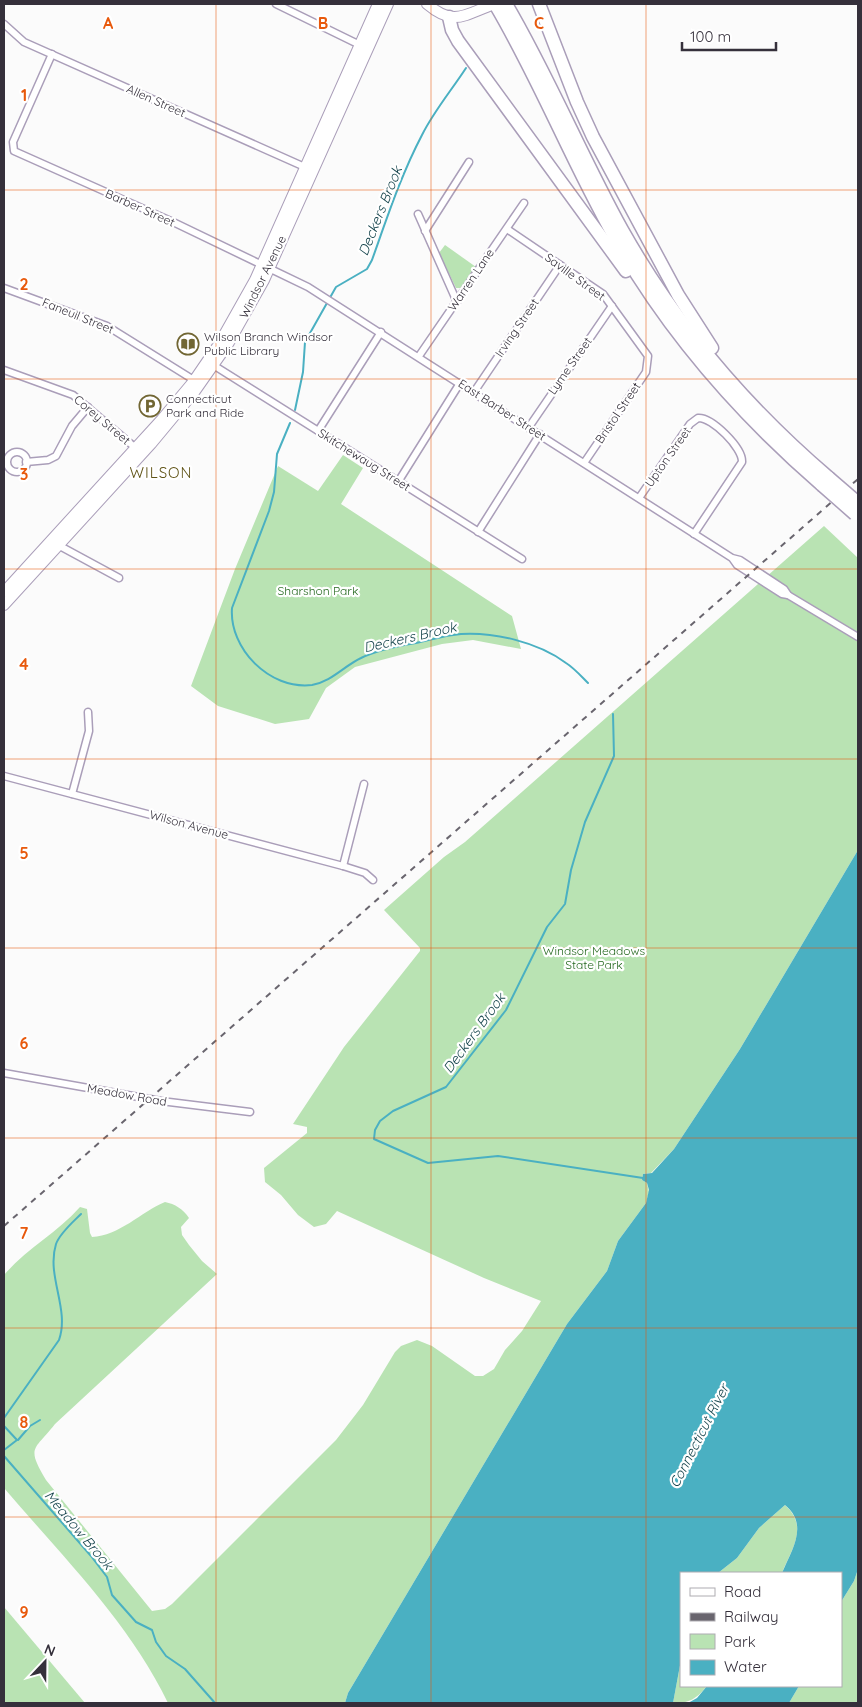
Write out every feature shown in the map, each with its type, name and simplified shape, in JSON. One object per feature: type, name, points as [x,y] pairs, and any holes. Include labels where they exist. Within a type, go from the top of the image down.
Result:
[{"type":"highway","points":[[494,4],[506,10],[632,246],[686,328],[748,402],[825,482]]},
{"type":"highway","points":[[539,4],[577,102],[602,154],[684,305],[748,402]]},
{"type":"highway","points":[[506,10],[614,236],[647,289],[684,341]]},
{"type":"highway","points":[[449,18],[452,30],[458,41],[657,314],[684,341],[756,425],[857,511]]},
{"type":"main road","name":"Windsor Avenue","points":[[364,47],[378,4]]},
{"type":"main road","name":"Windsor Avenue","points":[[4,592],[58,545],[197,382],[210,364],[265,267],[364,47],[388,4]]},
{"type":"main road","points":[[427,4],[449,18],[461,16],[494,4]]},
{"type":"main road","name":"Windsor Avenue","points":[[4,605],[32,568],[139,451]]},
{"type":"street","points":[[276,4],[364,47]]},
{"type":"street","name":"Allen Street","points":[[4,24],[20,39],[309,169]]},
{"type":"street","name":"Barber Street","points":[[52,54],[12,148],[28,158],[179,225],[265,267]]},
{"type":"street","points":[[425,231],[469,162]]},
{"type":"street","name":"Warren Lane","points":[[419,356],[524,204]]},
{"type":"street","points":[[418,214],[457,302]]},
{"type":"street","name":"Saville Street","points":[[507,229],[602,294],[645,352],[649,362]]},
{"type":"street","name":"Irving Street","points":[[474,392],[560,265]]},
{"type":"street","name":"East Barber Street","points":[[265,267],[301,283],[327,298],[732,558],[738,565],[782,594],[788,594],[858,637]]},
{"type":"street","name":"Faneuil Street","points":[[4,288],[107,326],[197,382]]},
{"type":"street","name":"Lyme Street","points":[[528,427],[612,306]]},
{"type":"street","points":[[318,431],[381,332]]},
{"type":"street","name":"Bristol Street","points":[[584,463],[646,372],[649,362]]},
{"type":"street","name":"Skitchewaug Street","points":[[210,364],[522,559]]},
{"type":"street","name":"Corey Street","points":[[4,370],[66,392],[88,407],[139,451]]},
{"type":"street","points":[[398,482],[460,383]]},
{"type":"street","points":[[26,462],[48,460],[56,456],[72,426],[88,407]]},
{"type":"street","name":"Upton Street","points":[[639,498],[690,424],[698,418],[710,421],[736,446],[742,456],[740,468],[694,534]]},
{"type":"street","points":[[478,532],[540,434]]},
{"type":"street","points":[[58,545],[119,578]]},
{"type":"street","points":[[72,794],[88,731],[88,712]]},
{"type":"street","name":"Wilson Avenue","points":[[4,776],[342,866],[365,873],[373,880]]},
{"type":"street","points":[[342,866],[364,784]]},
{"type":"street","name":"Meadow Road","points":[[4,1073],[161,1101],[250,1112]]},
{"type":"green space","points":[[445,245],[476,267],[462,288],[456,288],[439,253]]},
{"type":"green space","name":"Sharshon Park","points":[[343,455],[363,468],[341,504],[512,616],[521,649],[473,640],[442,644],[355,667],[326,688],[309,719],[275,724],[218,706],[191,686],[235,569],[278,466],[318,491]]},
{"type":"green space","name":"Windsor Meadows State Park","points":[[824,526],[858,558],[858,850],[740,1049],[674,1149],[651,1173],[643,1174],[642,1180],[647,1183],[649,1192],[646,1203],[618,1241],[607,1271],[567,1324],[348,1693],[345,1703],[168,1703],[152,1673],[114,1617],[4,1488],[4,1275],[80,1207],[87,1209],[92,1237],[111,1233],[165,1202],[178,1207],[189,1218],[181,1227],[182,1235],[202,1261],[217,1274],[55,1424],[35,1449],[36,1461],[46,1480],[152,1611],[165,1609],[172,1604],[336,1440],[363,1405],[395,1352],[401,1346],[417,1340],[432,1346],[475,1376],[483,1376],[494,1369],[505,1350],[522,1331],[541,1301],[484,1278],[337,1211],[326,1224],[314,1227],[298,1215],[281,1195],[265,1182],[264,1168],[307,1133],[307,1127],[293,1124],[344,1047],[420,951],[420,948],[384,910],[444,857],[465,842]]},
{"type":"green space","points":[[785,1505],[792,1513],[796,1521],[796,1538],[782,1572],[719,1572],[737,1558],[759,1528]]},
{"type":"green space","points":[[858,1569],[858,1703],[789,1703],[798,1687],[842,1687],[842,1600],[854,1581]]},
{"type":"green space","points":[[4,1607],[85,1703],[4,1703]]},
{"type":"green space","points":[[680,1665],[680,1687],[706,1687],[692,1699],[673,1703]]},
{"type":"water","name":"Connecticut River","points":[[858,850],[858,1569],[854,1581],[842,1600],[842,1572],[782,1572],[794,1546],[797,1529],[792,1513],[785,1505],[759,1528],[737,1558],[719,1572],[680,1572],[680,1665],[673,1703],[345,1703],[348,1693],[567,1324],[607,1271],[618,1241],[646,1203],[649,1190],[647,1183],[642,1180],[643,1174],[652,1173],[674,1149],[740,1049]]},
{"type":"water","points":[[706,1687],[798,1687],[789,1703],[688,1703],[697,1698]]},
{"type":"waterway","name":"Deckers Brook","points":[[295,410],[303,372],[305,342],[336,287],[367,269],[414,150],[432,118],[466,68]]},
{"type":"waterway","name":"Deckers Brook","points":[[290,423],[277,454],[274,492],[269,511],[232,608],[237,638],[255,663],[281,681],[296,685],[312,685],[325,681],[355,661],[374,653],[450,635],[474,634],[515,640],[542,649],[569,665],[588,683]]},
{"type":"waterway","name":"Deckers Brook","points":[[613,714],[614,756],[585,822],[571,870],[565,904],[547,927],[506,1010],[446,1087],[393,1111],[380,1121],[375,1130],[374,1139],[428,1163],[498,1156],[643,1178]]},
{"type":"waterway","points":[[4,1418],[59,1340],[62,1316],[55,1280],[54,1256],[56,1244],[60,1236],[81,1214]]},
{"type":"waterway","points":[[18,1440],[30,1426],[40,1420]]},
{"type":"waterway","points":[[4,1426],[17,1440],[4,1450]]},
{"type":"waterway","name":"Meadow Brook","points":[[4,1456],[91,1556],[107,1577],[112,1595],[136,1622],[152,1630],[156,1642],[166,1656],[185,1669],[215,1703]]},
{"type":"railway","points":[[4,1226],[858,479]]},
{"type":"place","name":"Wilson Branch Windsor Public Library","points":[[188,344]]},
{"type":"place","name":"Connecticut Park and Ride","points":[[150,406]]},
{"type":"district","name":"WILSON","points":[[161,473]]}]
